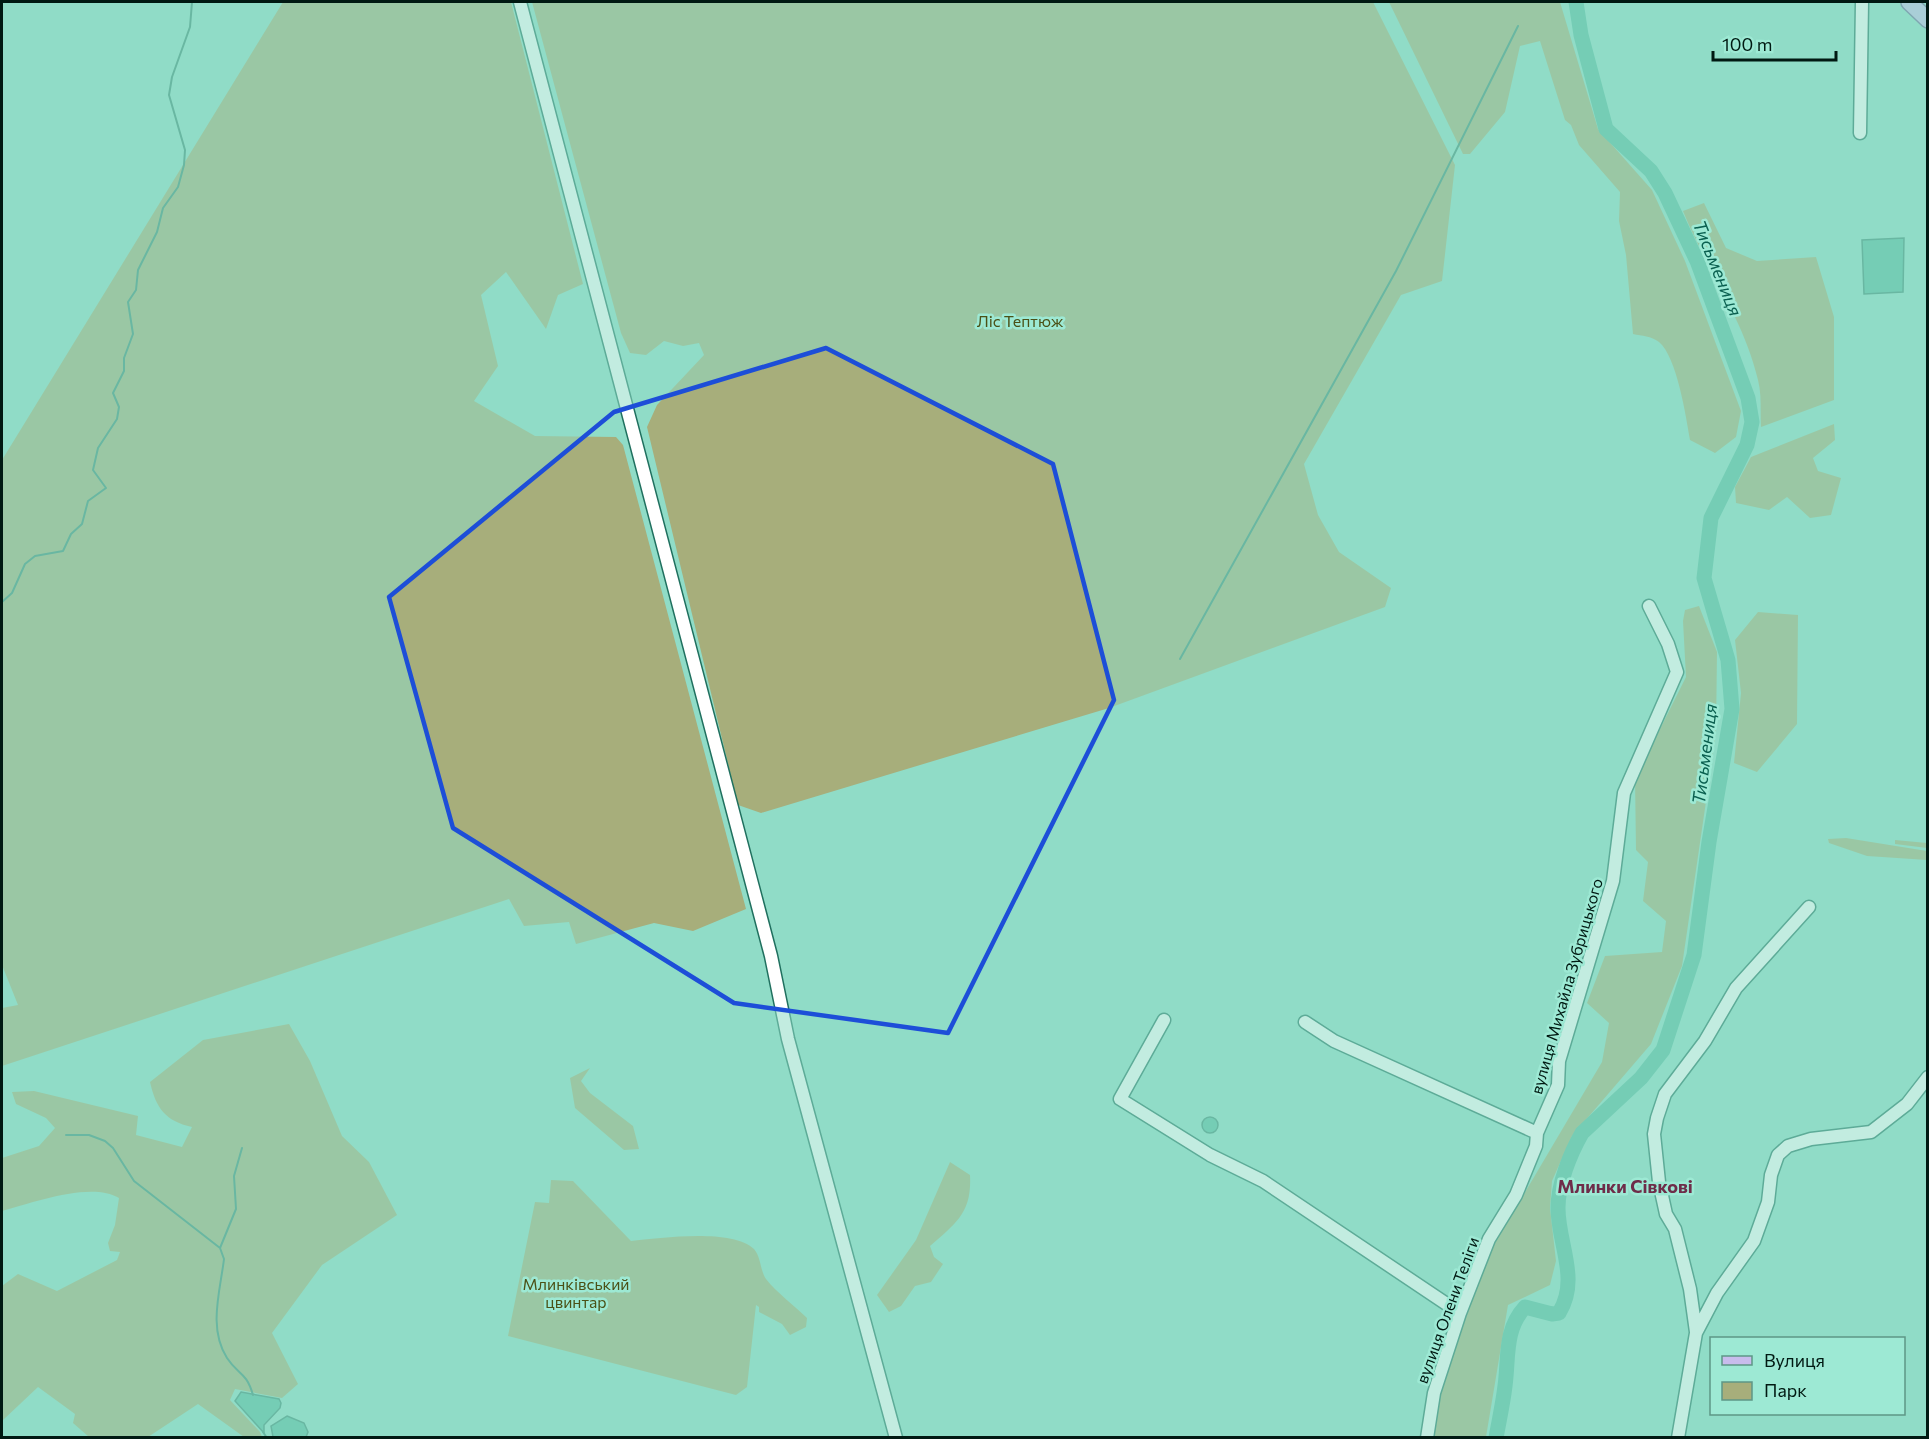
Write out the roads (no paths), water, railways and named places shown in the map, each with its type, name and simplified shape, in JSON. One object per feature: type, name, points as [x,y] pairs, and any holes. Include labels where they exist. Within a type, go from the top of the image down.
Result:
[{"type":"main road","points":[[1909,2],[1928,20]]},
{"type":"street","points":[[520,2],[647,493],[771,956],[795,1063],[896,1437]]},
{"type":"street","points":[[1860,133],[1862,2]]},
{"type":"street","name":"вулиця Михайла Зубрицького","points":[[1537,1133],[1558,1085],[1559,1061],[1613,881],[1624,793],[1677,672],[1668,644],[1649,606]]},
{"type":"street","points":[[1678,1437],[1696,1333],[1690,1289],[1675,1229],[1666,1214],[1659,1182],[1653,1134],[1657,1118],[1672,1083],[1705,1041],[1736,988],[1809,907]]},
{"type":"street","points":[[1164,1020],[1120,1099],[1210,1155],[1263,1181],[1460,1313]]},
{"type":"street","points":[[1305,1022],[1334,1041],[1537,1133]]},
{"type":"street","points":[[1696,1333],[1717,1293],[1754,1241],[1768,1202],[1771,1175],[1778,1155],[1788,1146],[1811,1139],[1871,1132],[1907,1104],[1928,1077]]},
{"type":"street","name":"вулиця Олени Теліги","points":[[1427,1437],[1434,1393],[1460,1313],[1490,1239],[1516,1195],[1536,1146],[1537,1133]]},
{"type":"waterway","points":[[2,602],[12,593],[25,564],[35,556],[63,551],[71,534],[82,524],[88,501],[106,488],[93,470],[98,448],[117,419],[119,407],[113,393],[124,371],[124,358],[133,334],[128,302],[136,290],[138,270],[157,232],[163,208],[178,187],[184,165],[185,150],[169,95],[172,77],[190,27],[192,2]]},
{"type":"waterway","name":"Тисьмениця","points":[[1496,1438],[1510,1334],[1518,1316],[1525,1307],[1552,1314],[1559,1313],[1565,1300],[1568,1274],[1558,1208],[1562,1179],[1573,1150],[1582,1133],[1641,1078],[1663,1050],[1694,955],[1709,842],[1732,709],[1728,660],[1704,578],[1711,518],[1747,445],[1752,422],[1748,398],[1697,261],[1665,193],[1651,171],[1606,129],[1581,35],[1576,2]]},
{"type":"waterway","points":[[1180,659],[1396,271],[1518,26]]},
{"type":"waterway","points":[[66,1135],[89,1135],[105,1141],[113,1148],[134,1181],[220,1248],[224,1259],[218,1297],[218,1335],[227,1358],[245,1377],[253,1395]]},
{"type":"waterway","points":[[220,1248],[236,1209],[234,1176],[242,1148]]},
{"type":"waterway","points":[[263,1432],[267,1438]]},
{"type":"district","name":"Млинки Сівкові","points":[[1625,1186]]},
{"type":"park label","name":"Ліс Тептюж","points":[[1020,320]]},
{"type":"park label","name":"Млинківський цвинтар","points":[[576,1292]]}]
